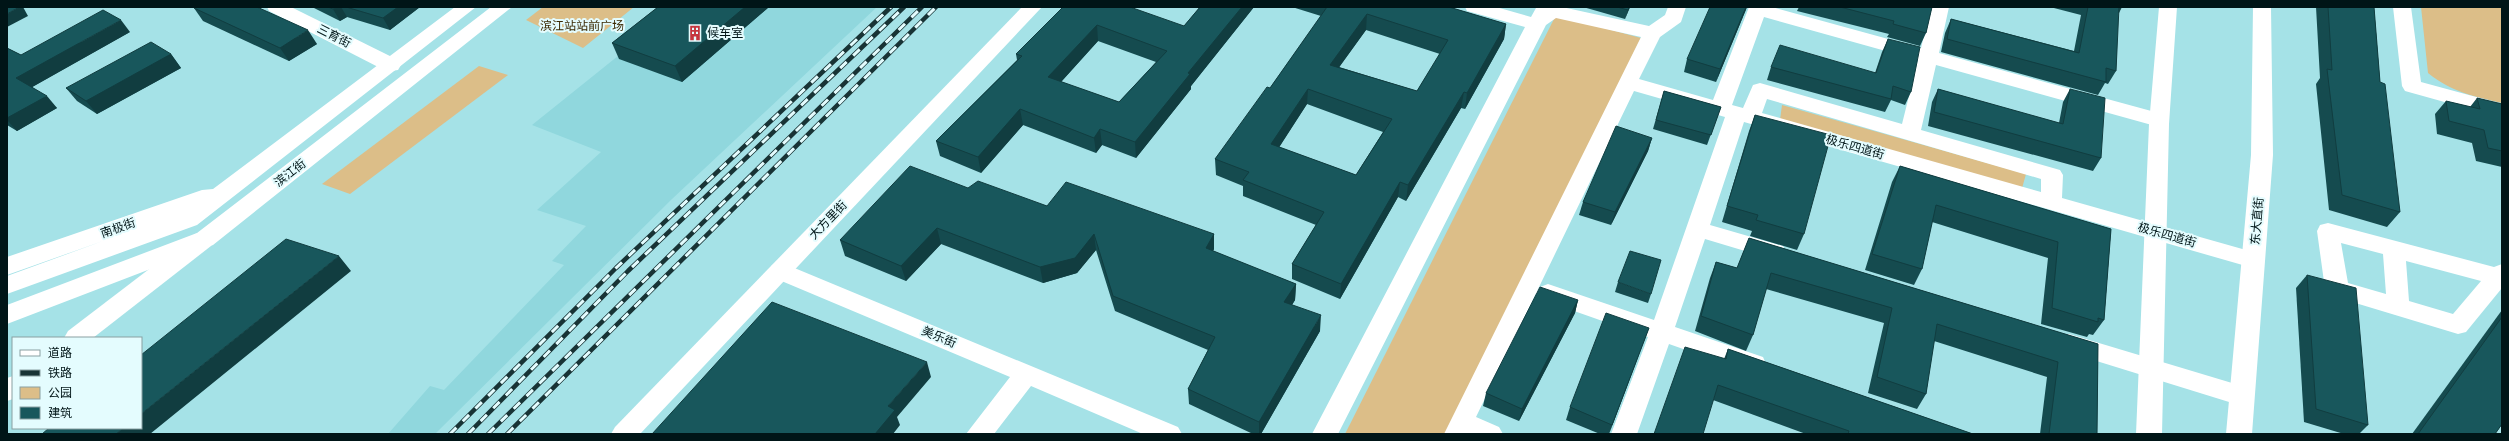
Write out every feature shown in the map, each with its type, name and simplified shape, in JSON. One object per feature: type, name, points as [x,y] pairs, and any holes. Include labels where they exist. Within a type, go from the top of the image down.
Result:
[{"type":"street","name":"三育街","points":[[276,7],[391,65]]},
{"type":"street","name":"滨江街","points":[[189,219],[468,7]]},
{"type":"street","name":"滨江街","points":[[77,337],[503,7]]},
{"type":"street","name":"大方里街","points":[[639,434],[1033,7]]},
{"type":"street","name":"大方里街","points":[[624,434],[786,273],[1046,7]]},
{"type":"street","points":[[1474,7],[1541,16],[1553,11],[1652,33]]},
{"type":"street","points":[[1490,434],[1459,428],[1528,286],[1630,83],[1652,33],[1674,18],[1677,7]]},
{"type":"street","points":[[1910,134],[1940,7]]},
{"type":"street","points":[[2148,434],[2159,120],[2168,7]]},
{"type":"street","name":"东大直街","points":[[2239,434],[2262,155],[2262,7]]},
{"type":"street","points":[[2402,7],[2412,86],[2502,111]]},
{"type":"street","points":[[1736,113],[1730,81],[1757,8],[2159,120]]},
{"type":"street","points":[[1325,434],[1541,16]]},
{"type":"street","points":[[1730,81],[2052,175],[2051,202]]},
{"type":"street","name":"极乐四道街","points":[[1630,83],[2253,260]]},
{"type":"street","points":[[1624,434],[1662,332],[1736,113],[1760,90]]},
{"type":"street","name":"南极街","points":[[7,266],[228,189]]},
{"type":"street","name":"南极街","points":[[7,285],[189,219]]},
{"type":"street","points":[[1697,229],[1796,259]]},
{"type":"street","points":[[2328,231],[2394,249],[2500,275],[2458,325],[2337,289],[2328,231]]},
{"type":"street","points":[[7,315],[157,256],[205,239]]},
{"type":"street","points":[[2394,249],[2398,307]]},
{"type":"street","points":[[7,330],[157,256]]},
{"type":"street","name":"美乐街","points":[[786,273],[1169,434]]},
{"type":"street","points":[[1528,286],[1775,372]]},
{"type":"street","points":[[2045,335],[2242,396]]},
{"type":"street","points":[[979,434],[1027,374]]},
{"type":"shaded area","points":[[679,7],[877,7],[672,199],[435,434],[388,434],[430,386],[444,390],[564,265],[552,261],[586,226],[537,210],[601,152],[532,125]]},
{"type":"green space","name":"滨江站站前广场","points":[[543,7],[634,7],[583,48],[526,20]]},
{"type":"green space","points":[[2421,7],[2502,7],[2502,103],[2454,89],[2445,85],[2428,73]]},
{"type":"green space","points":[[1556,15],[1641,38],[1446,434],[1345,434]]},
{"type":"green space","points":[[479,66],[508,75],[350,194],[322,184]]},
{"type":"green space","points":[[1782,105],[2026,174],[2021,192],[1780,120]]},
{"type":"building","points":[[7,7],[19,7],[7,14]]},
{"type":"building","points":[[257,7],[308,30],[280,48],[194,8]]},
{"type":"building","points":[[346,7],[398,7],[383,18]]},
{"type":"building","points":[[658,7],[745,7],[675,66],[612,43]]},
{"type":"building","points":[[1063,7],[1130,7],[1184,26],[1200,7],[1242,7],[1188,73],[1190,74],[1135,142],[1100,129],[1094,138],[1020,109],[978,157],[936,141],[1022,56],[1016,54]],"holes":[[[1097,25],[1167,51],[1119,102],[1048,77]]]},
{"type":"building","points":[[1327,7],[1449,7],[1506,24],[1467,93],[1464,92],[1408,185],[1400,182],[1341,284],[1292,264],[1324,212],[1243,180],[1249,172],[1215,159],[1267,87],[1270,88]],"holes":[[[1367,14],[1448,40],[1417,91],[1330,65]],[[1308,89],[1392,119],[1356,175],[1271,144]]]},
{"type":"building","points":[[1617,7],[1629,7],[1628,10]]},
{"type":"building","points":[[1710,7],[1746,7],[1720,69],[1687,59]]},
{"type":"building","points":[[1840,7],[1932,7],[1926,33],[1893,24],[1894,21]]},
{"type":"building","points":[[2088,7],[2119,7],[2116,71],[2106,68],[2106,82],[1947,39],[1951,19],[2079,53]]},
{"type":"building","points":[[2328,7],[2374,7],[2380,82],[2385,84],[2400,212],[2342,195],[2327,69],[2332,70]]},
{"type":"building","points":[[103,10],[121,20],[16,78],[47,96],[7,118],[7,48],[21,55]]},
{"type":"building","points":[[1888,39],[1920,47],[1911,92],[1893,86],[1891,99],[1771,67],[1780,45],[1876,73]]},
{"type":"building","points":[[151,42],[171,54],[86,101],[66,88]]},
{"type":"building","points":[[1938,89],[2063,124],[2070,89],[2105,98],[2101,158],[1934,112]]},
{"type":"building","points":[[1664,91],[1721,107],[1711,135],[1656,120]]},
{"type":"building","points":[[2477,98],[2502,104],[2502,151],[2488,148],[2484,130],[2449,121],[2446,101],[2480,109]]},
{"type":"building","points":[[1755,115],[1831,135],[1804,234],[1756,220],[1758,215],[1727,206]]},
{"type":"building","points":[[1616,126],[1652,138],[1615,212],[1583,202]]},
{"type":"building","points":[[910,166],[968,188],[978,181],[1047,206],[1066,182],[1214,234],[1206,248],[1296,284],[1284,302],[1321,315],[1259,422],[1188,389],[1215,337],[1113,296],[1094,234],[1075,258],[1040,267],[937,228],[901,266],[840,240]]},
{"type":"building","points":[[1900,166],[2111,229],[2104,320],[2098,318],[2098,322],[2052,308],[2058,242],[1936,205],[1922,269],[1872,254]]},
{"type":"building","points":[[1749,238],[2098,344],[2097,434],[2049,434],[2058,362],[1937,324],[1926,394],[1877,377],[1892,308],[1771,273],[1753,335],[1701,316],[1716,262],[1737,268]]},
{"type":"building","points":[[286,239],[339,256],[142,413],[142,354]]},
{"type":"building","points":[[1630,251],[1661,260],[1651,294],[1618,282]]},
{"type":"building","points":[[2307,275],[2356,288],[2368,425],[2316,409]]},
{"type":"building","points":[[1540,287],[1578,300],[1522,409],[1486,393]]},
{"type":"building","points":[[772,302],[927,362],[888,406],[895,410],[875,434],[652,434]]},
{"type":"building","points":[[1606,313],[1649,328],[1612,425],[1570,407]]},
{"type":"building","points":[[2502,317],[2502,424],[2495,434],[2418,434]]},
{"type":"building","points":[[1685,347],[1726,359],[1728,349],[1973,434],[1848,434],[1849,431],[1718,385],[1703,434],[1654,434]]},
{"type":"building","points":[[48,429],[122,429],[116,434],[42,434]]},
{"type":"railway","points":[[450,434],[616,268],[891,7]]},
{"type":"railway","points":[[468,434],[628,271],[904,7]]},
{"type":"railway","points":[[488,434],[922,7]]},
{"type":"railway","points":[[507,434],[936,7]]},
{"type":"place","name":"候车室","points":[[695,33]]}]
